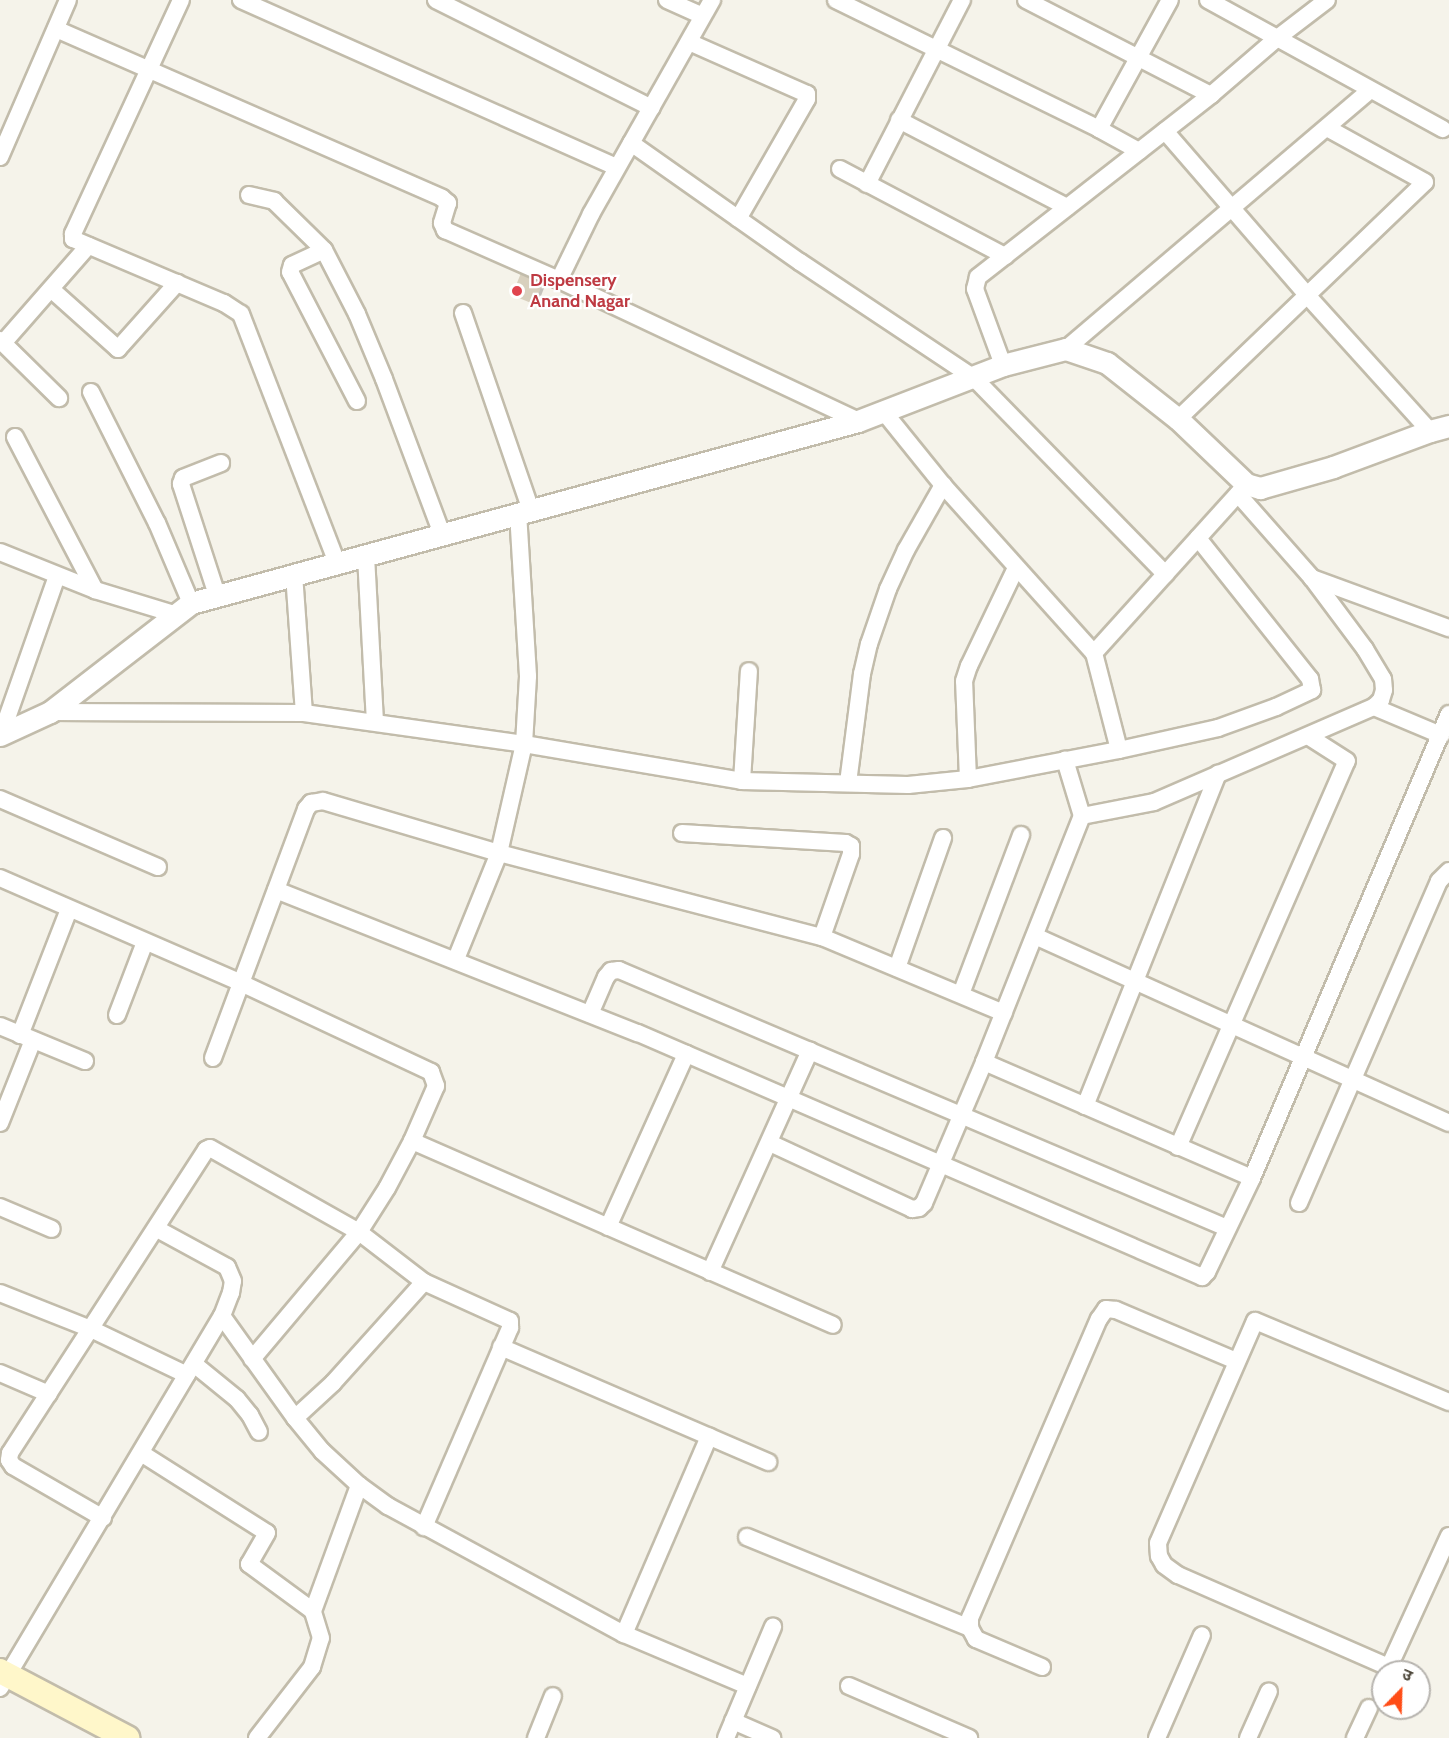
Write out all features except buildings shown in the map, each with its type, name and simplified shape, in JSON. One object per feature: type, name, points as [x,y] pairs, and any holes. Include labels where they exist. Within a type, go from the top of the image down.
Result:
[{"type":"main road","points":[[2,1681],[98,1738]]},
{"type":"main road","points":[[2,1681],[127,1738]]},
{"type":"street","points":[[0,157],[68,0]]},
{"type":"street","points":[[181,0],[151,70],[73,234],[76,242],[224,303],[241,314],[337,562]]},
{"type":"street","points":[[241,0],[616,167]]},
{"type":"street","points":[[436,0],[652,108]]},
{"type":"street","points":[[668,0],[703,16]]},
{"type":"street","points":[[559,280],[616,167],[652,108],[711,0]]},
{"type":"street","points":[[836,0],[1099,129],[1139,151]]},
{"type":"street","points":[[867,184],[962,0]]},
{"type":"street","points":[[1026,0],[1211,95]]},
{"type":"street","points":[[1099,129],[1170,0]]},
{"type":"street","points":[[1208,0],[1443,129]]},
{"type":"street","points":[[1003,365],[975,289],[978,277],[1211,95],[1276,39],[1327,0]]},
{"type":"street","points":[[56,29],[442,198],[448,203],[442,224],[445,230],[559,280],[858,421]]},
{"type":"street","points":[[689,42],[807,94],[807,99],[738,219]]},
{"type":"street","points":[[1,735],[50,712],[174,614],[192,603],[858,421],[1003,365],[1066,349],[1370,90]]},
{"type":"street","points":[[899,120],[1067,207]]},
{"type":"street","points":[[1178,419],[1425,182],[1327,128]]},
{"type":"street","points":[[1094,653],[1242,489],[1268,488],[1439,428],[1306,294],[1165,131]]},
{"type":"street","points":[[632,143],[738,219],[974,378],[1165,574]]},
{"type":"street","points":[[840,169],[1005,256]]},
{"type":"street","points":[[249,195],[274,201],[324,249],[375,357],[442,534]]},
{"type":"street","points":[[59,398],[2,341],[51,290],[88,246]]},
{"type":"street","points":[[324,249],[292,265],[290,272],[357,401]]},
{"type":"street","points":[[51,290],[118,349],[177,284]]},
{"type":"street","points":[[456,959],[500,853],[524,744],[528,676],[524,512],[463,313]]},
{"type":"street","points":[[1066,349],[1107,363],[1178,419],[1242,489],[1312,578],[1365,649],[1383,679],[1384,690],[1381,700],[1374,707],[1154,802],[1082,816]]},
{"type":"street","points":[[91,392],[157,523],[192,603]]},
{"type":"street","points":[[884,412],[1016,568],[1094,653],[1119,750]]},
{"type":"street","points":[[15,436],[95,590]]},
{"type":"street","points":[[217,595],[181,484],[183,478],[221,463]]},
{"type":"street","points":[[848,783],[862,674],[869,644],[888,589],[906,549],[943,484]]},
{"type":"street","points":[[50,712],[304,713],[375,721],[524,744],[742,782],[908,785],[968,779],[1218,728],[1276,707],[1312,690],[1310,679],[1198,538]]},
{"type":"street","points":[[0,552],[95,590],[174,614]]},
{"type":"street","points":[[366,556],[375,721]]},
{"type":"street","points":[[968,779],[964,681],[1016,568]]},
{"type":"street","points":[[294,574],[304,713]]},
{"type":"street","points":[[1,735],[57,576]]},
{"type":"street","points":[[1312,578],[1449,628]]},
{"type":"street","points":[[742,782],[749,671]]},
{"type":"street","points":[[1374,707],[1441,735]]},
{"type":"street","points":[[276,890],[456,959],[686,1054],[1202,1277],[1207,1272],[1252,1178],[1449,714]]},
{"type":"street","points":[[1178,1147],[1347,761],[1308,736]]},
{"type":"street","points":[[770,1143],[912,1209],[919,1208],[924,1203],[984,1062],[1082,816],[1065,760]]},
{"type":"street","points":[[1085,1106],[1218,774]]},
{"type":"street","points":[[0,799],[158,867]]},
{"type":"street","points":[[213,1058],[306,809],[316,801],[500,853],[822,937],[1004,1013]]},
{"type":"street","points":[[682,833],[846,843],[850,846],[851,854],[822,937]]},
{"type":"street","points":[[961,994],[1022,835]]},
{"type":"street","points":[[897,968],[943,838]]},
{"type":"street","points":[[1299,1203],[1439,882],[1449,871]]},
{"type":"street","points":[[0,878],[242,983],[431,1072],[436,1086],[412,1141],[359,1232],[252,1359]]},
{"type":"street","points":[[0,1123],[69,909]]},
{"type":"street","points":[[1035,936],[1449,1123]]},
{"type":"street","points":[[117,1015],[145,942]]},
{"type":"street","points":[[590,1014],[606,977],[611,971],[619,970],[1227,1228]]},
{"type":"street","points":[[0,1026],[85,1061]]},
{"type":"street","points":[[710,1272],[791,1098],[810,1051]]},
{"type":"street","points":[[608,1227],[686,1054]]},
{"type":"street","points":[[984,1062],[1252,1178]]},
{"type":"street","points":[[412,1141],[833,1325]]},
{"type":"street","points":[[103,1518],[13,1466],[9,1460],[10,1453],[206,1150],[210,1148],[359,1232],[424,1282],[510,1321],[510,1328],[424,1527]]},
{"type":"street","points":[[0,1207],[52,1229]]},
{"type":"street","points":[[2,1681],[103,1518],[222,1316],[233,1281],[227,1267],[157,1229]]},
{"type":"street","points":[[295,1418],[333,1383],[424,1282]]},
{"type":"street","points":[[0,1293],[190,1369],[237,1399],[250,1415],[259,1432]]},
{"type":"street","points":[[1042,1668],[976,1639],[970,1628],[970,1618],[1099,1319],[1106,1309],[1116,1310],[1236,1361]]},
{"type":"street","points":[[222,1316],[295,1418],[322,1451],[359,1485],[424,1527],[624,1634],[748,1686]]},
{"type":"street","points":[[1449,1402],[1259,1320],[1252,1323],[1158,1543],[1159,1556],[1164,1565],[1178,1575],[1389,1667],[1444,1561],[1449,1536]]},
{"type":"street","points":[[501,1347],[768,1462]]},
{"type":"street","points":[[0,1373],[49,1394]]},
{"type":"street","points":[[624,1634],[709,1437]]},
{"type":"street","points":[[141,1453],[267,1533],[249,1564],[313,1611]]},
{"type":"street","points":[[257,1738],[312,1667],[321,1638],[313,1611],[359,1485]]},
{"type":"street","points":[[747,1537],[970,1628]]},
{"type":"street","points":[[726,1738],[773,1627]]},
{"type":"street","points":[[1157,1738],[1202,1635]]},
{"type":"street","points":[[849,1686],[969,1738]]},
{"type":"street","points":[[1248,1738],[1269,1691]]},
{"type":"street","points":[[536,1738],[553,1696]]},
{"type":"street","points":[[1355,1738],[1369,1708]]},
{"type":"street","points":[[733,1721],[772,1738]]},
{"type":"place","name":"Dispensery Anand Nagar","points":[[517,291]]}]
